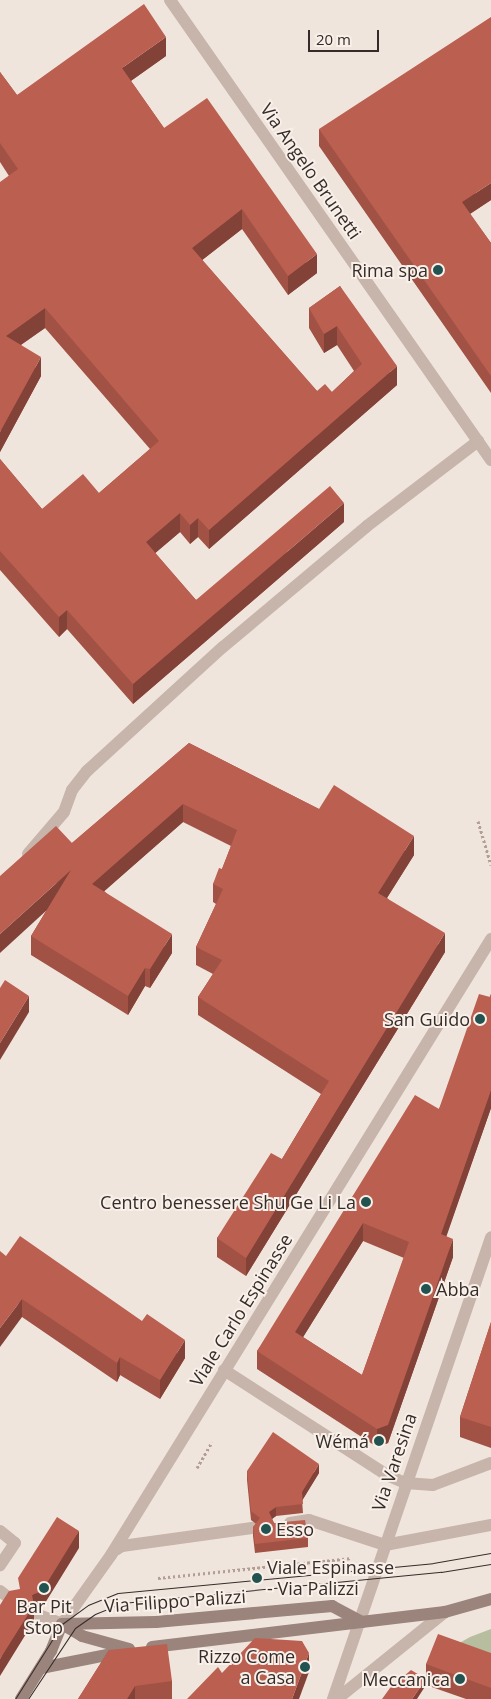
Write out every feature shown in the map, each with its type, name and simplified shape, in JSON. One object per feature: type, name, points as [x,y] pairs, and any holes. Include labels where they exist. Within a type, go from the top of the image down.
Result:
[{"type":"street","name":"Via Angelo Brunetti","points":[[170,0],[491,460]]},
{"type":"street","points":[[22,862],[64,812],[72,790],[87,771],[223,647],[367,526],[478,440]]},
{"type":"street","name":"Viale Carlo Espinasse","points":[[21,1699],[41,1668],[62,1624],[114,1551],[491,938]]},
{"type":"street","name":"Via Varesina","points":[[332,1699],[362,1622],[405,1483],[491,1237]]},
{"type":"street","points":[[224,1370],[387,1475],[405,1483],[433,1485],[491,1463]]},
{"type":"street","points":[[277,1524],[309,1520],[385,1545],[491,1525]]},
{"type":"street","points":[[114,1551],[122,1546],[252,1528]]},
{"type":"street","points":[[0,1531],[15,1543],[0,1565]]},
{"type":"street","points":[[0,1591],[13,1601]]},
{"type":"street","name":"Via Filippo Palizzi","points":[[41,1668],[132,1650],[445,1612],[491,1599]]},
{"type":"street","name":"Via Filippo Palizzi","points":[[62,1624],[156,1622],[332,1606],[362,1622]]},
{"type":"street","points":[[337,1699],[445,1612]]},
{"type":"street","points":[[38,1615],[62,1624]]},
{"type":"street","name":"Via Filippo Palizzi","points":[[62,1624],[82,1636],[132,1650]]},
{"type":"path","points":[[478,821],[491,865]]},
{"type":"path","points":[[197,1468],[212,1442]]},
{"type":"path","points":[[158,1578],[352,1558]]},
{"type":"green space","points":[[491,1629],[491,1660],[438,1655],[470,1637]]},
{"type":"building","points":[[144,4],[166,37],[122,68],[164,128],[207,98],[317,254],[288,276],[242,209],[192,248],[317,391],[325,384],[332,392],[362,364],[337,326],[324,334],[309,308],[340,286],[397,366],[209,530],[198,518],[190,525],[180,513],[146,542],[196,600],[330,486],[344,503],[133,684],[67,610],[59,617],[0,551],[0,459],[42,509],[83,474],[99,493],[159,441],[45,308],[6,336],[41,357],[0,432],[0,182],[18,169],[0,143],[0,72],[17,95]]},
{"type":"building","points":[[491,17],[491,183],[462,202],[491,243],[491,376],[319,129]]},
{"type":"building","points":[[189,743],[319,809],[334,785],[414,836],[378,893],[445,933],[246,1258],[217,1238],[271,1153],[282,1159],[329,1081],[198,997],[222,960],[196,947],[223,889],[213,884],[219,868],[222,869],[237,830],[183,804],[92,884],[172,934],[150,969],[145,968],[128,996],[31,936],[71,870],[0,934],[0,876],[56,826],[72,843]]},
{"type":"building","points":[[5,980],[29,996],[0,1043],[0,988]]},
{"type":"building","points":[[479,994],[490,997],[491,994],[491,1090],[441,1234],[453,1239],[388,1425],[377,1429],[257,1351],[415,1095],[439,1109]],"holes":[[[363,1223],[409,1242],[362,1375],[295,1332]]]},
{"type":"building","points":[[20,1236],[142,1321],[147,1314],[185,1340],[160,1380],[120,1357],[117,1363],[22,1299],[0,1328],[0,1251],[6,1256]]},
{"type":"building","points":[[491,1322],[491,1427],[460,1417]]},
{"type":"building","points":[[273,1432],[319,1464],[302,1492],[303,1504],[276,1507],[269,1512],[274,1523],[305,1520],[308,1538],[255,1544],[253,1527],[260,1518],[251,1511],[247,1471]]},
{"type":"building","points":[[57,1517],[79,1531],[42,1591],[32,1595],[34,1605],[0,1659],[0,1605],[9,1591],[20,1589],[18,1578]]},
{"type":"building","points":[[438,1634],[491,1653],[491,1688],[426,1664]]},
{"type":"building","points":[[255,1638],[302,1641],[309,1653],[292,1699],[187,1699],[218,1667],[222,1673]]},
{"type":"building","points":[[167,1644],[172,1681],[135,1686],[127,1699],[78,1699],[109,1650]]},
{"type":"building","points":[[411,1670],[426,1679],[412,1699],[382,1699],[390,1688]]},
{"type":"tram line","points":[[15,1699],[62,1624],[88,1605],[118,1593],[433,1563],[491,1553]]},
{"type":"tram line","points":[[28,1699],[75,1628],[95,1614],[122,1603],[441,1572],[491,1564]]},
{"type":"place","name":"Rima spa","points":[[438,270]]},
{"type":"place","name":"San Guido","points":[[480,1019]]},
{"type":"place","name":"Centro benessere Shu Ge Li La","points":[[366,1202]]},
{"type":"place","name":"Abba","points":[[426,1289]]},
{"type":"place","name":"Wémá","points":[[379,1441]]},
{"type":"place","name":"Esso","points":[[266,1529]]},
{"type":"place","name":"Viale Espinasse - Via Palizzi","points":[[257,1578]]},
{"type":"place","name":"Bar Pit Stop","points":[[44,1588]]},
{"type":"place","name":"Rizzo Come a Casa","points":[[305,1667]]},
{"type":"place","name":"Meccanica","points":[[460,1679]]}]
